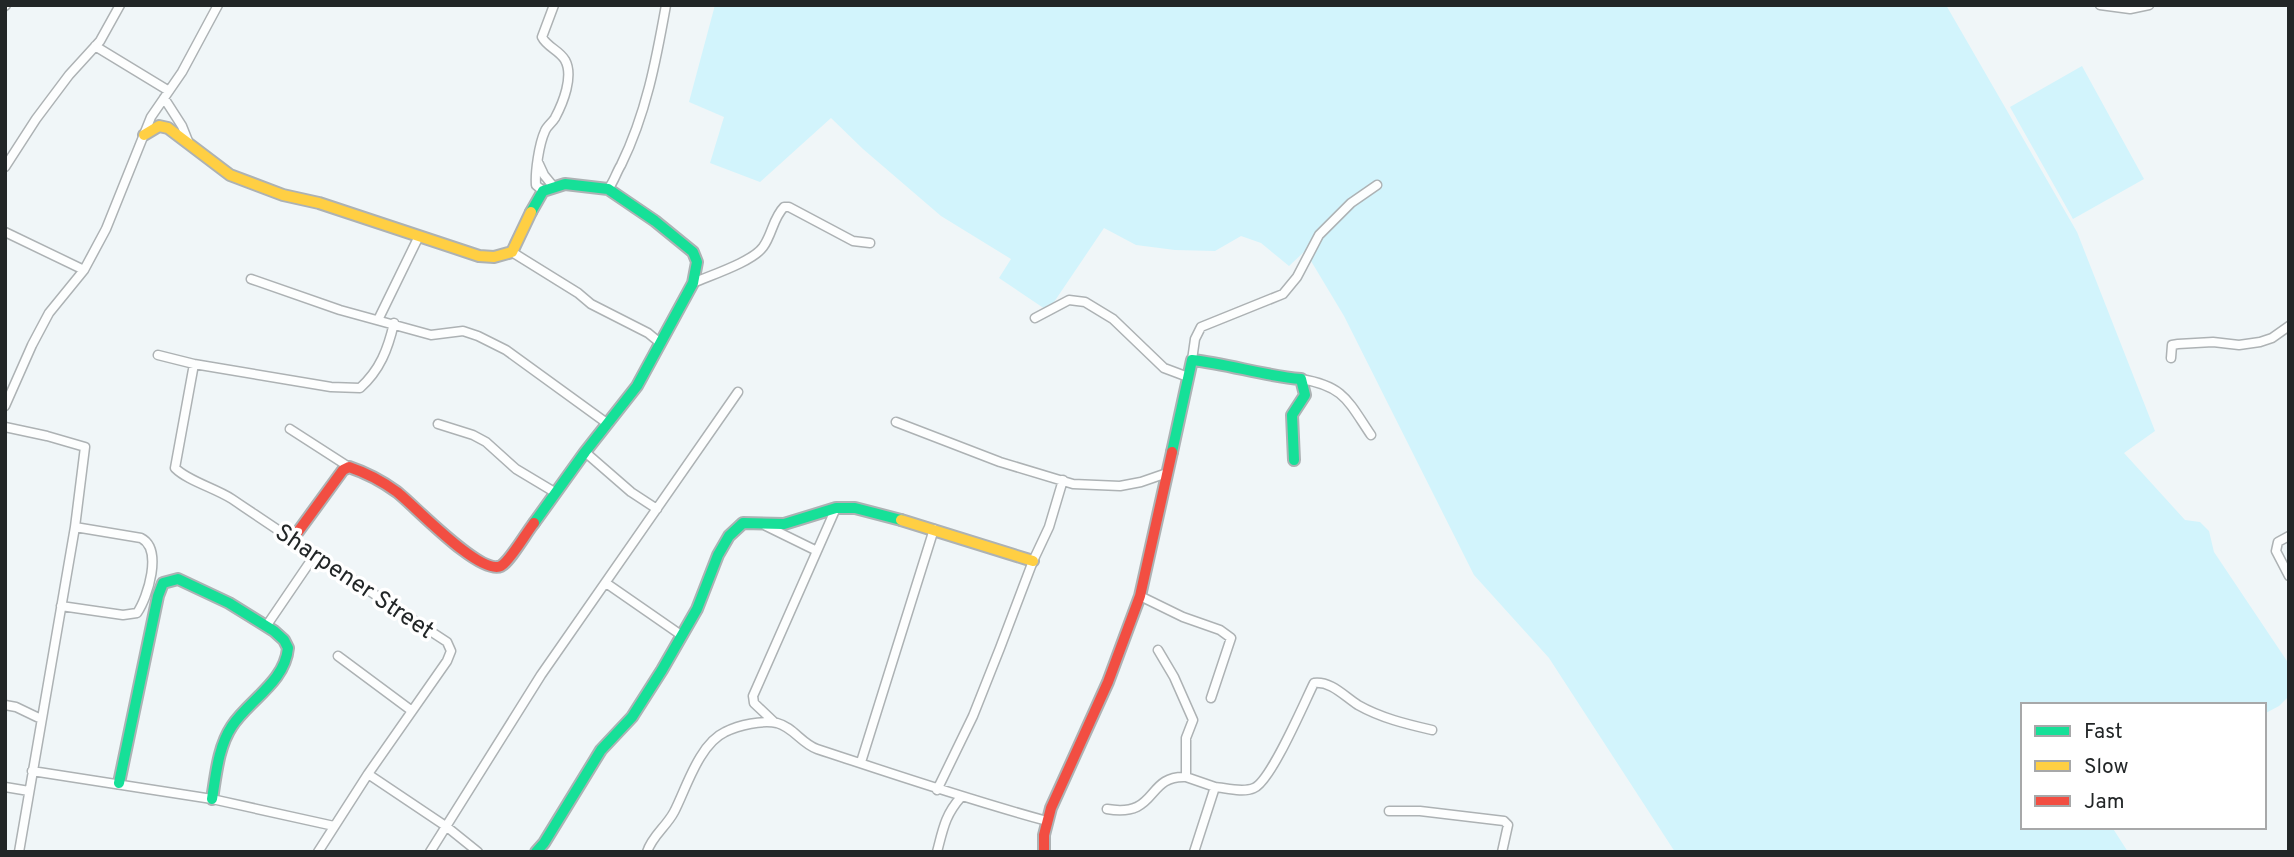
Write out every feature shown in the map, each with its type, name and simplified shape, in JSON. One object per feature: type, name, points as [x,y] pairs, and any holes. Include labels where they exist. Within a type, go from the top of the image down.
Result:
[{"type":"street","points":[[5,167],[44,108],[95,46],[120,5]]},
{"type":"street","points":[[5,406],[49,313],[84,270],[106,229],[151,117],[182,72],[218,5]]},
{"type":"street","points":[[289,429],[349,467],[356,468],[388,486],[462,550],[493,568],[503,565],[584,452],[627,401],[693,283],[697,262],[693,252],[655,221],[608,189],[565,184],[548,189],[536,185],[545,130],[560,108],[569,73],[565,61],[541,37],[554,5]]},
{"type":"street","points":[[608,189],[630,147],[644,110],[666,5]]},
{"type":"street","points":[[2100,5],[2130,9],[2149,5]]},
{"type":"street","points":[[95,46],[167,95],[188,141]]},
{"type":"street","points":[[144,135],[159,126],[164,127],[188,141],[230,175],[283,195],[489,258],[512,252],[521,231],[548,189]]},
{"type":"street","points":[[538,162],[548,189]]},
{"type":"street","points":[[1044,852],[1047,821],[1057,793],[1108,682],[1140,596],[1195,339],[1201,327],[1283,294],[1297,277],[1319,235],[1351,203],[1377,185]]},
{"type":"street","points":[[693,283],[755,256],[765,245],[784,207],[789,207],[853,241],[870,243]]},
{"type":"street","points":[[5,232],[84,270]]},
{"type":"street","points":[[378,320],[419,236]]},
{"type":"street","points":[[512,252],[591,304],[648,333],[659,342]]},
{"type":"street","points":[[251,279],[317,302],[431,335],[463,331],[478,336],[506,350],[608,424]]},
{"type":"street","points":[[1035,318],[1069,300],[1085,302],[1113,319],[1164,368],[1188,377]]},
{"type":"street","points":[[159,355],[194,364],[331,387],[360,388],[372,377],[388,349],[394,323]]},
{"type":"street","points":[[2171,358],[2172,345],[2213,342],[2239,345],[2260,342],[2272,338],[2289,326]]},
{"type":"street","points":[[1192,360],[1275,377],[1301,379],[1334,388],[1344,397],[1370,435]]},
{"type":"street","name":"Sharpener Street","points":[[194,364],[175,468],[219,491],[447,642],[451,652],[318,852]]},
{"type":"street","points":[[1294,460],[1292,415],[1305,399],[1306,392],[1301,379]]},
{"type":"street","points":[[430,852],[541,675],[738,392]]},
{"type":"street","points":[[896,422],[1000,462],[1081,485],[1120,486],[1167,473]]},
{"type":"street","points":[[438,424],[480,439],[516,469],[556,493]]},
{"type":"street","points":[[5,426],[85,447],[75,527],[19,852]]},
{"type":"street","points":[[584,452],[631,492],[657,509]]},
{"type":"street","points":[[292,540],[343,470],[349,467]]},
{"type":"street","points":[[950,810],[942,791],[1049,527],[1063,480]]},
{"type":"street","points":[[765,525],[784,524],[836,508],[855,508],[934,529],[1033,561]]},
{"type":"street","points":[[836,508],[753,696],[754,703],[774,722],[785,726],[813,748],[961,797],[1047,821]]},
{"type":"street","points":[[536,852],[601,750],[632,717],[662,670],[697,609],[718,555],[729,536],[743,523],[752,522],[765,525],[817,551]]},
{"type":"street","points":[[61,607],[123,615],[137,613],[146,596],[153,568],[151,550],[146,540],[75,527]]},
{"type":"street","points":[[861,762],[934,529]]},
{"type":"street","points":[[2289,536],[2278,542],[2276,551],[2289,576]]},
{"type":"street","points":[[267,625],[314,556]]},
{"type":"street","points":[[119,783],[158,596],[163,583],[178,579],[267,625],[283,638],[288,648],[273,681],[229,730],[212,799]]},
{"type":"street","points":[[606,583],[681,635]]},
{"type":"street","points":[[1140,596],[1183,617],[1220,630],[1231,638],[1211,698]]},
{"type":"street","points":[[1158,650],[1174,677],[1193,720],[1186,738],[1186,776]]},
{"type":"street","points":[[338,656],[412,711]]},
{"type":"street","points":[[1107,809],[1121,811],[1141,806],[1157,786],[1177,776],[1186,776],[1202,784],[1215,786],[1250,789],[1256,787],[1276,759],[1314,684],[1322,682],[1376,715],[1432,730]]},
{"type":"street","points":[[5,705],[16,707],[41,719]]},
{"type":"street","points":[[647,852],[656,835],[674,813],[692,771],[711,743],[723,733],[759,723],[774,722]]},
{"type":"street","points":[[32,771],[212,799],[334,826]]},
{"type":"street","points":[[368,774],[447,827],[478,852]]},
{"type":"street","points":[[1194,852],[1215,786]]},
{"type":"street","points":[[5,787],[29,791]]},
{"type":"street","points":[[937,852],[950,810],[961,797]]},
{"type":"street","points":[[1389,811],[1420,810],[1504,821],[1508,825],[1502,852]]},
{"type":"shaded area","points":[[715,5],[1946,5],[2077,232],[2155,431],[2124,453],[2185,520],[2200,522],[2209,531],[2214,552],[2289,664],[2289,696],[2279,706],[2266,713],[2266,703],[2021,703],[2021,829],[2113,829],[2128,852],[1675,852],[1549,658],[1474,575],[1344,316],[1305,251],[1289,266],[1261,243],[1241,236],[1215,251],[1175,250],[1136,245],[1104,228],[1048,311],[999,278],[1011,259],[941,216],[831,118],[760,182],[710,163],[724,117],[689,102]]},
{"type":"shaded area","points":[[2082,66],[2144,179],[2073,219],[2010,107]]},
{"type":"traffic: fast","points":[[531,212],[543,191],[565,184],[608,189],[655,221],[693,252],[697,262],[693,283],[637,386],[534,523]]},
{"type":"traffic: fast","points":[[1172,452],[1192,360],[1301,379],[1305,395],[1292,415],[1294,460]]},
{"type":"traffic: fast","points":[[536,852],[601,750],[632,717],[662,670],[697,609],[718,555],[729,536],[743,523],[784,524],[836,508],[855,508],[901,520]]},
{"type":"traffic: fast","points":[[119,783],[158,596],[163,583],[178,579],[229,603],[274,631],[288,648],[285,660],[273,681],[227,734],[218,761],[212,799]]},
{"type":"traffic: slow","points":[[144,135],[159,126],[168,128],[230,175],[283,195],[319,203],[479,256],[494,257],[512,252],[531,212]]},
{"type":"traffic: slow","points":[[901,520],[1033,561]]},
{"type":"traffic: jam","points":[[1044,852],[1044,835],[1051,808],[1108,682],[1140,596],[1172,452]]},
{"type":"traffic: jam","points":[[292,540],[343,470],[349,467],[391,488],[464,551],[491,566],[505,563],[534,523]]}]
